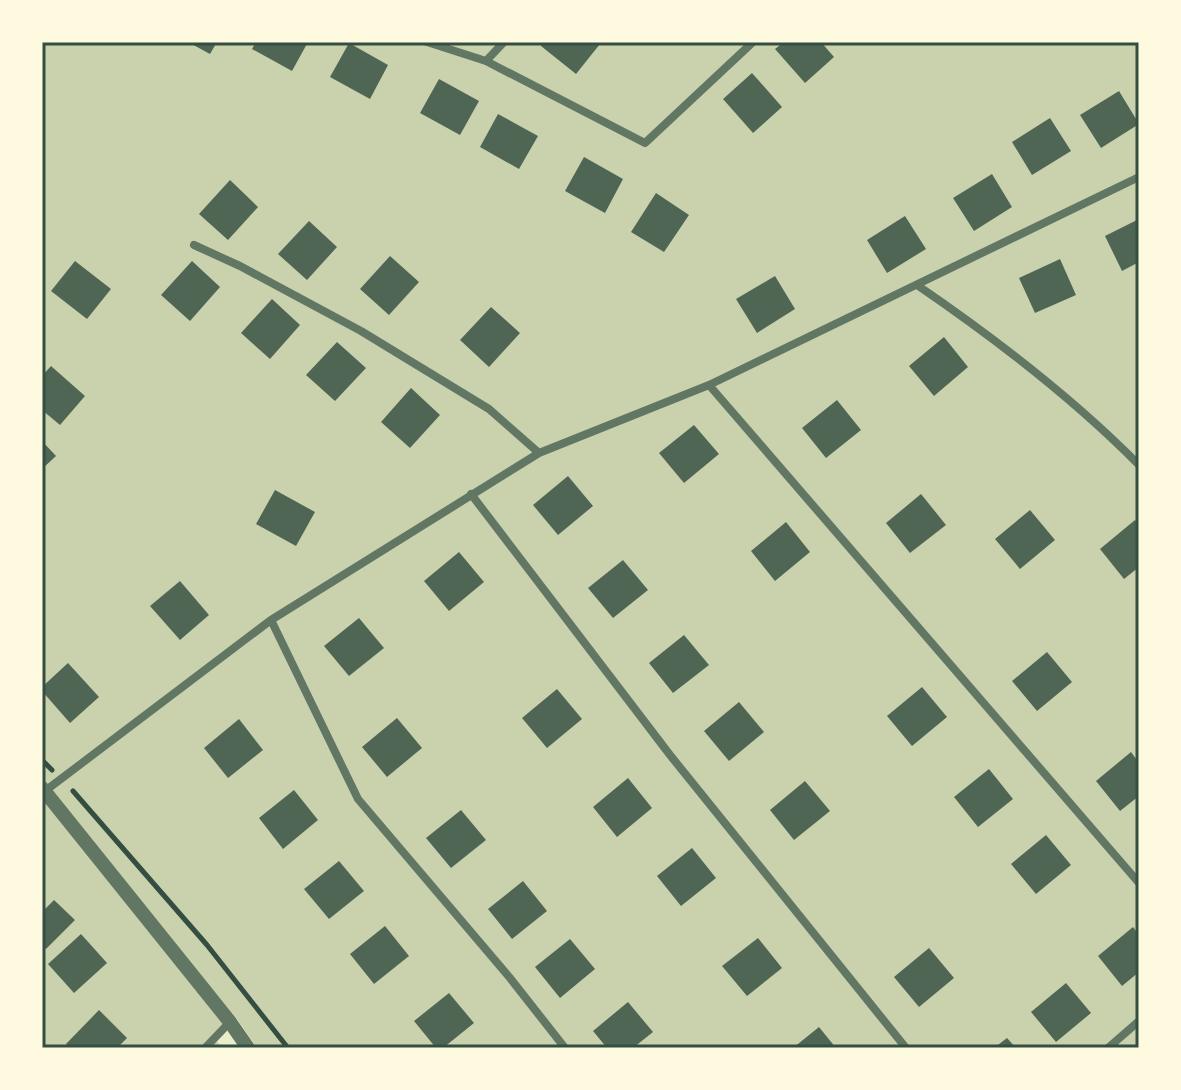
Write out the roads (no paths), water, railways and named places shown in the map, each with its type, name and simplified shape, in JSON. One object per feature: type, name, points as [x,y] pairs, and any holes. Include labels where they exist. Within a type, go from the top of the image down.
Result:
[{"type":"street","points":[[427,42],[486,61],[645,143],[753,42]]},
{"type":"street","points":[[486,61],[504,42]]},
{"type":"street","points":[[248,1048],[44,789],[271,620],[539,453],[709,385],[1139,177]]},
{"type":"street","points":[[194,245],[361,331],[489,409],[539,453]]},
{"type":"street","points":[[917,285],[978,327],[1094,420],[1139,465]]},
{"type":"street","points":[[709,385],[1139,883]]},
{"type":"street","points":[[471,494],[670,755],[906,1048]]},
{"type":"street","points":[[271,620],[358,799],[510,978],[565,1048]]},
{"type":"street","points":[[1108,1048],[1139,1021]]},
{"type":"street","points":[[205,1048],[230,1022]]}]
